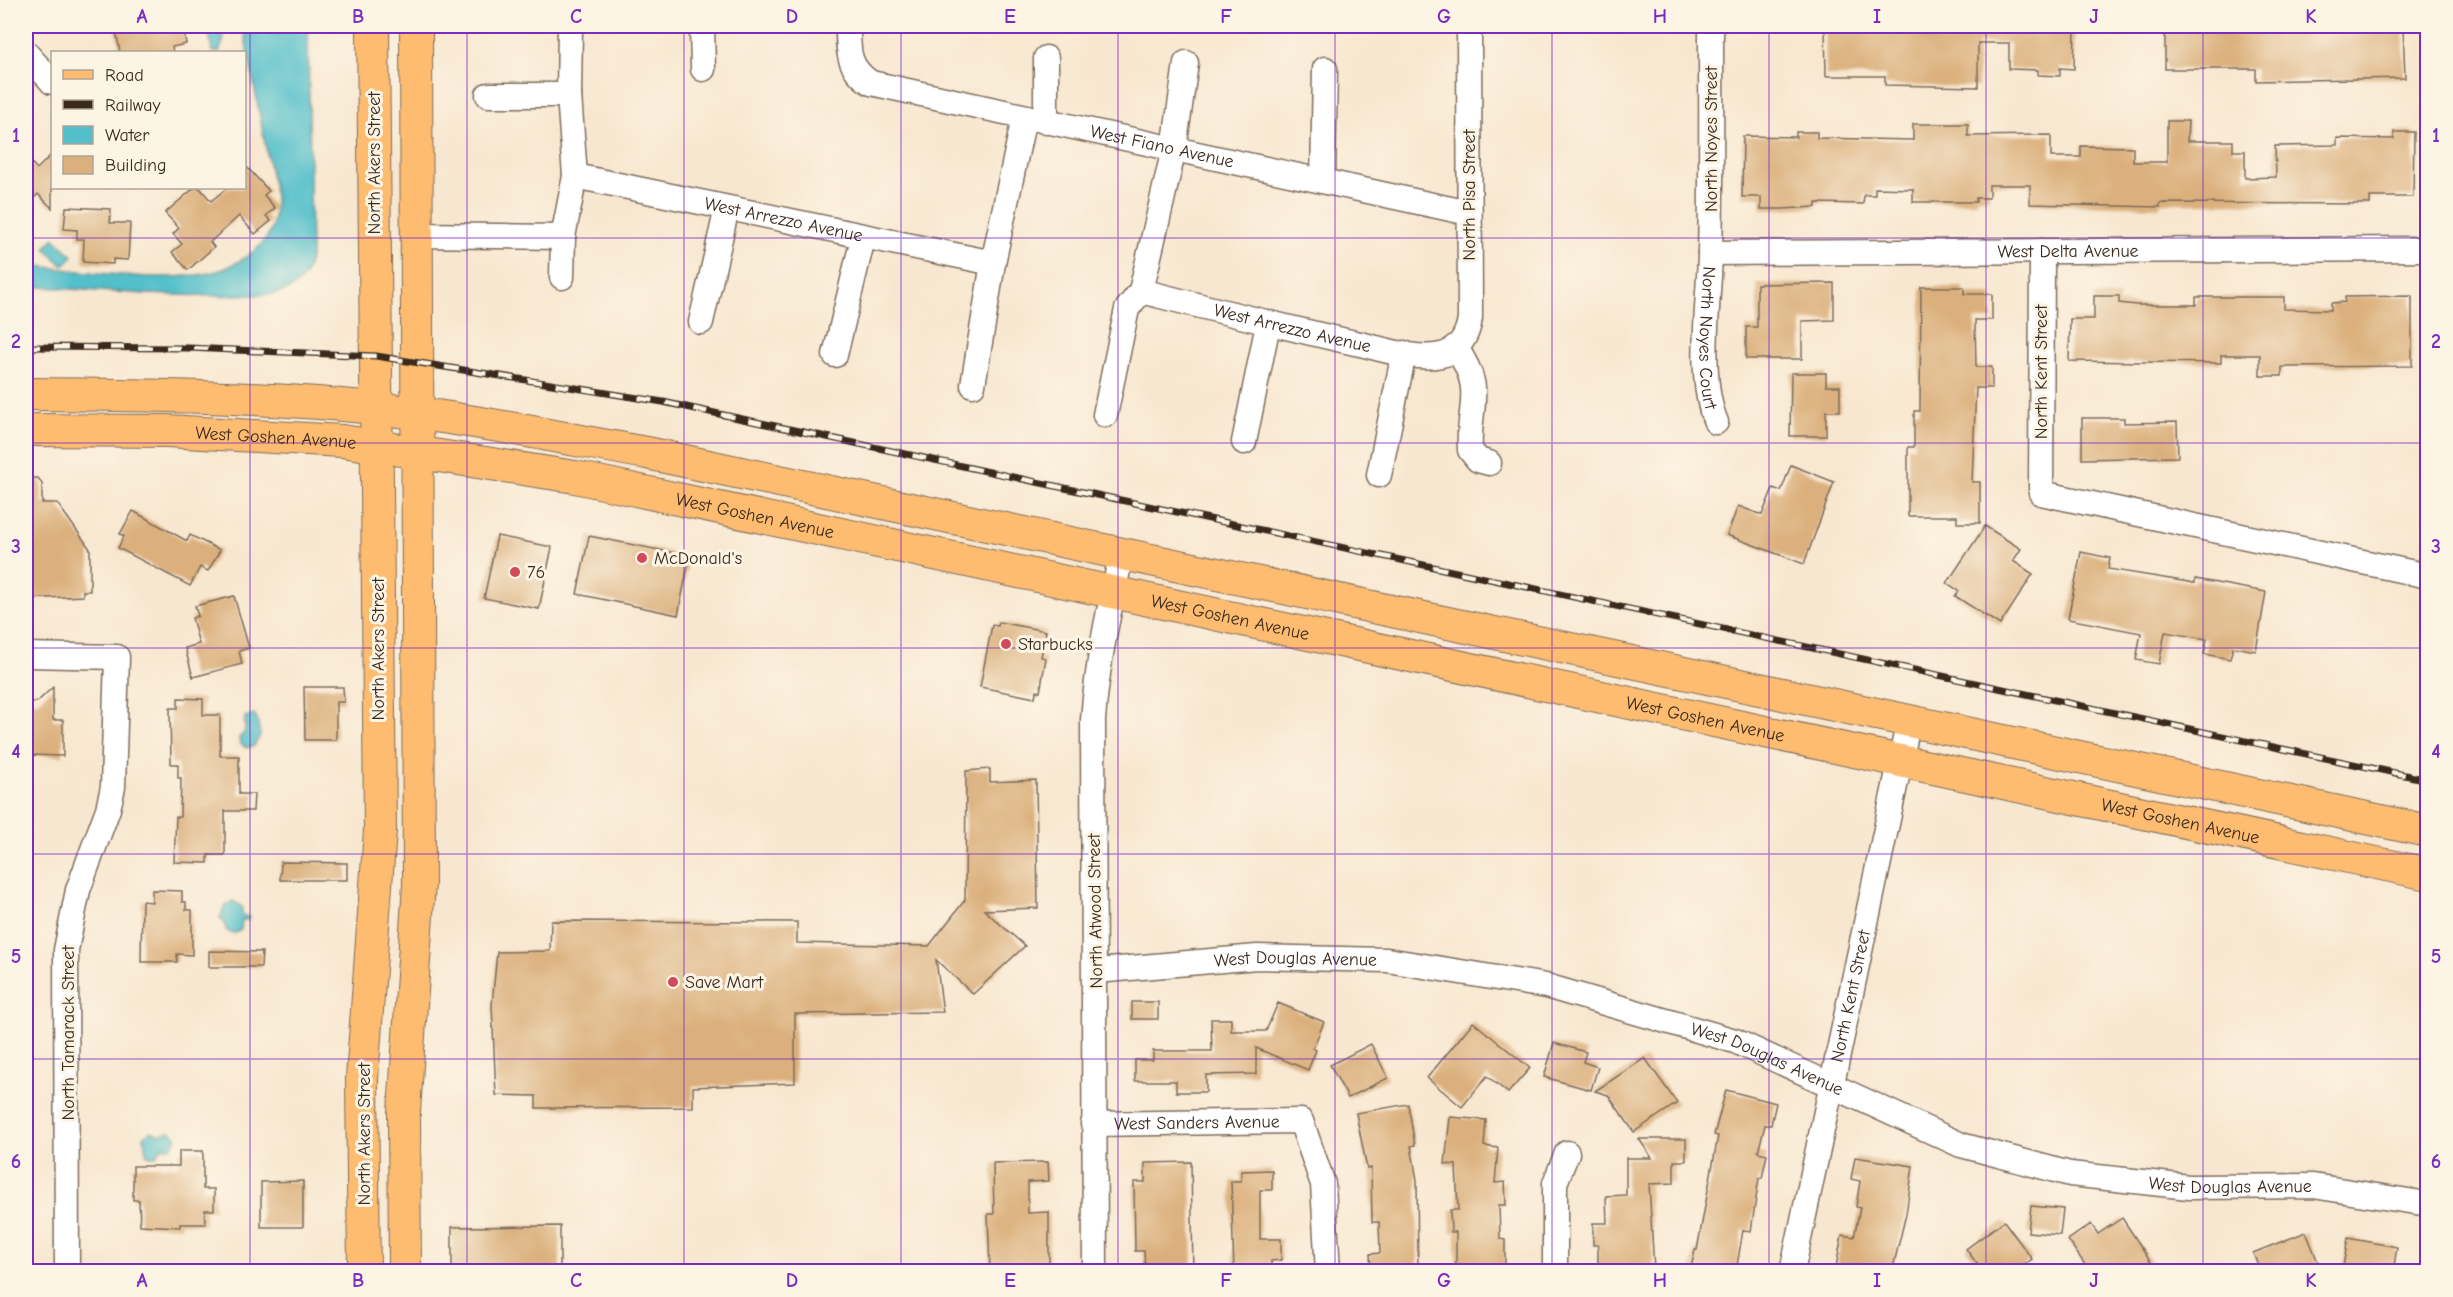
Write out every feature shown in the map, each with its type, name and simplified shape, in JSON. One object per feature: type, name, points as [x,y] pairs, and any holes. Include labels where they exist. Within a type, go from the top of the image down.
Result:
[{"type":"main road","name":"North Akers Street","points":[[364,1272],[362,1079],[380,830],[373,26]]},
{"type":"main road","points":[[405,1272],[404,1112],[420,884],[416,26]]},
{"type":"main road","name":"West Goshen Avenue","points":[[26,394],[209,396],[376,408],[647,453],[2427,831]]},
{"type":"main road","name":"West Goshen Avenue","points":[[26,430],[211,432],[376,445],[575,477],[2427,874]]},
{"type":"main road","points":[[772,520],[790,507],[821,507],[998,544],[1025,533]]},
{"type":"street","points":[[562,277],[563,237],[575,176],[569,95],[570,26]]},
{"type":"street","points":[[702,26],[703,69]]},
{"type":"street","name":"West Fiano Avenue","points":[[848,26],[851,60],[857,74],[871,83],[896,91],[1469,213]]},
{"type":"street","name":"North Pisa Street","points":[[1450,351],[1464,339],[1470,318],[1469,26]]},
{"type":"street","name":"North Noyes Street","points":[[1710,253],[1711,26]]},
{"type":"street","points":[[26,54],[51,81]]},
{"type":"street","points":[[973,385],[993,263],[1035,120],[1046,58]]},
{"type":"street","points":[[1105,415],[1127,309],[1141,291],[1174,149],[1186,63]]},
{"type":"street","points":[[1323,181],[1325,69]]},
{"type":"street","points":[[488,95],[569,95]]},
{"type":"street","name":"West Arrezzo Avenue","points":[[575,176],[863,238],[993,263]]},
{"type":"street","points":[[701,322],[727,208]]},
{"type":"street","points":[[418,235],[563,237]]},
{"type":"street","points":[[835,356],[863,238]]},
{"type":"street","name":"West Delta Avenue","points":[[1710,253],[2427,249]]},
{"type":"street","name":"North Kent Street","points":[[2042,251],[2040,493],[2427,576]]},
{"type":"street","name":"North Noyes Court","points":[[1710,253],[1706,375],[1711,410],[1716,422]]},
{"type":"street","name":"West Arrezzo Avenue","points":[[1141,291],[1268,324],[1404,353],[1429,357],[1450,351]]},
{"type":"street","points":[[1244,442],[1268,324]]},
{"type":"street","points":[[1450,351],[1463,359],[1473,385],[1474,409],[1470,450],[1478,460],[1489,463]]},
{"type":"street","points":[[1379,475],[1404,353]]},
{"type":"street","name":"North Atwood Street","points":[[1095,1272],[1094,720],[1096,678],[1122,553]]},
{"type":"street","name":"North Tamarack Street","points":[[26,656],[117,657],[113,787],[108,809],[78,890],[66,950],[68,1272]]},
{"type":"street","name":"North Kent Street","points":[[1792,1272],[1902,762],[1909,720]]},
{"type":"street","name":"West Douglas Avenue","points":[[1096,971],[1257,957],[1388,960],[1546,986],[1735,1041],[1961,1145],[2070,1174],[2189,1187],[2313,1186],[2427,1204]]},
{"type":"street","name":"West Sanders Avenue","points":[[1093,1124],[1301,1121],[1323,1184],[1328,1272]]},
{"type":"street","points":[[1555,1272],[1555,1183],[1567,1153]]},
{"type":"water","points":[[212,26],[217,27],[224,39],[219,51],[212,51],[209,32]]},
{"type":"water","points":[[243,26],[308,26],[311,253],[300,282],[291,288],[267,294],[215,296],[161,295],[26,286],[26,265],[143,277],[210,273],[227,268],[244,258],[266,239],[273,223],[275,196]]},
{"type":"water","points":[[54,238],[73,256],[63,266],[45,248]]},
{"type":"water","points":[[254,714],[260,735],[254,746],[246,748],[240,743],[239,738],[245,732],[245,717]]},
{"type":"water","points":[[233,901],[242,907],[242,915],[249,917],[248,920],[242,920],[241,930],[233,934],[226,930],[220,918],[224,907]]},
{"type":"water","points":[[150,1131],[160,1134],[171,1131],[177,1138],[171,1147],[162,1147],[156,1156],[149,1156],[146,1153],[144,1137]]},
{"type":"building","points":[[115,26],[183,26],[186,44],[172,47],[173,51],[120,51]]},
{"type":"building","points":[[1825,26],[2075,27],[2074,69],[2060,68],[2060,76],[2038,75],[2038,70],[2009,69],[2009,43],[1978,43],[1978,87],[1885,85],[1885,76],[1826,76]]},
{"type":"building","points":[[2165,26],[2403,26],[2405,78],[2256,81],[2256,69],[2165,69]]},
{"type":"building","points":[[2167,121],[2188,121],[2187,141],[2233,141],[2233,151],[2245,151],[2245,178],[2276,177],[2275,146],[2337,145],[2337,138],[2394,139],[2394,132],[2414,132],[2413,197],[2370,197],[2370,204],[2160,203],[2160,207],[2030,204],[2030,185],[1989,185],[1989,198],[1976,198],[1976,202],[1913,202],[1913,189],[1875,188],[1875,195],[1864,195],[1863,204],[1816,203],[1816,207],[1761,209],[1761,197],[1742,197],[1743,136],[1796,137],[1796,132],[1817,132],[1817,138],[1913,140],[1913,124],[1968,124],[1968,136],[2051,135],[2051,157],[2081,157],[2081,146],[2133,147],[2133,162],[2167,162]]},
{"type":"building","points":[[51,155],[52,208],[38,194],[26,206],[26,157],[37,169]]},
{"type":"building","points":[[246,166],[269,191],[264,195],[275,208],[266,216],[271,221],[255,234],[239,216],[210,242],[214,247],[188,270],[172,252],[182,244],[173,234],[179,228],[165,213],[193,189],[201,189],[211,201],[226,189],[246,189]]},
{"type":"building","points":[[66,207],[111,209],[110,223],[130,223],[128,260],[113,259],[113,264],[83,262],[84,239],[77,239],[77,230],[64,229]]},
{"type":"building","points":[[1834,283],[1834,320],[1802,321],[1802,359],[1746,359],[1746,327],[1757,327],[1757,284]]},
{"type":"building","points":[[1921,287],[1964,287],[1964,294],[1992,294],[1992,320],[1975,320],[1976,367],[1992,367],[1992,388],[1976,388],[1972,482],[1980,482],[1980,523],[1957,523],[1957,516],[1908,516],[1908,447],[1914,447],[1914,411],[1920,411]]},
{"type":"building","points":[[2094,296],[2119,296],[2119,303],[2136,305],[2196,305],[2196,297],[2284,297],[2284,309],[2331,310],[2331,303],[2345,302],[2345,297],[2412,296],[2412,366],[2282,367],[2282,376],[2260,376],[2260,355],[2221,355],[2221,363],[2069,361],[2070,319],[2094,319]]},
{"type":"building","points":[[1791,373],[1826,373],[1826,386],[1840,386],[1840,411],[1826,411],[1826,436],[1790,436]]},
{"type":"building","points":[[2082,418],[2124,418],[2124,423],[2177,422],[2178,457],[2082,459]]},
{"type":"building","points":[[1791,465],[1834,482],[1804,564],[1727,535],[1738,506],[1762,515],[1773,488],[1781,491]]},
{"type":"building","points":[[26,478],[38,478],[42,483],[42,503],[57,503],[90,549],[90,591],[83,591],[83,596],[26,599],[26,575],[28,575]]},
{"type":"building","points":[[133,511],[187,541],[190,535],[220,550],[208,571],[200,567],[190,586],[118,548],[124,536],[120,534]]},
{"type":"building","points":[[1985,526],[2021,549],[2013,561],[2033,574],[2000,625],[1955,596],[1959,591],[1947,583]]},
{"type":"building","points":[[497,536],[552,547],[539,609],[484,598]]},
{"type":"building","points":[[589,536],[690,556],[678,615],[577,594]]},
{"type":"building","points":[[2081,552],[2110,558],[2108,569],[2195,583],[2195,579],[2266,592],[2256,651],[2233,647],[2230,659],[2204,654],[2207,639],[2165,632],[2159,664],[2136,660],[2141,633],[2068,619]]},
{"type":"building","points":[[234,596],[249,648],[239,651],[242,664],[193,677],[185,648],[199,644],[192,618],[198,616],[195,606]]},
{"type":"building","points":[[999,622],[1046,631],[1041,657],[1046,658],[1040,692],[1036,691],[1035,698],[980,687],[992,625],[998,626]]},
{"type":"building","points":[[53,687],[53,720],[63,720],[63,756],[28,755],[26,702],[37,702]]},
{"type":"building","points":[[304,687],[343,687],[344,702],[336,702],[336,740],[305,740]]},
{"type":"building","points":[[178,698],[203,699],[203,715],[220,715],[220,756],[239,756],[239,794],[254,794],[253,811],[225,811],[225,855],[208,855],[208,863],[174,862],[176,817],[180,817],[181,778],[178,778],[178,764],[171,764],[170,708],[178,708]]},
{"type":"building","points":[[990,769],[990,782],[1036,780],[1038,908],[984,910],[1025,946],[973,994],[936,960],[943,1012],[795,1014],[795,1083],[693,1087],[693,1107],[536,1108],[536,1096],[496,1095],[492,1005],[497,952],[550,951],[551,921],[797,922],[797,943],[929,946],[965,900],[966,771]]},
{"type":"building","points":[[281,862],[347,863],[347,880],[280,880]]},
{"type":"building","points":[[152,890],[182,891],[182,902],[186,902],[186,910],[192,910],[192,955],[177,954],[177,962],[141,962],[142,901],[152,902]]},
{"type":"building","points":[[209,951],[262,952],[261,967],[209,967]]},
{"type":"building","points":[[1132,1002],[1158,1002],[1158,1019],[1132,1019]]},
{"type":"building","points":[[1278,1003],[1324,1022],[1313,1048],[1316,1050],[1308,1070],[1256,1048],[1256,1074],[1206,1075],[1206,1092],[1176,1092],[1176,1081],[1135,1081],[1135,1060],[1153,1060],[1153,1051],[1212,1051],[1211,1019],[1231,1019],[1231,1031],[1266,1031]]},
{"type":"building","points":[[1473,1022],[1530,1068],[1508,1093],[1487,1076],[1462,1107],[1427,1078]]},
{"type":"building","points":[[1554,1043],[1586,1052],[1583,1062],[1598,1067],[1591,1090],[1544,1077]]},
{"type":"building","points":[[1371,1044],[1388,1078],[1348,1098],[1330,1065]]},
{"type":"building","points":[[1645,1058],[1677,1103],[1634,1132],[1608,1095],[1595,1091]]},
{"type":"building","points":[[1726,1090],[1776,1103],[1771,1125],[1765,1125],[1758,1152],[1767,1154],[1762,1178],[1759,1178],[1751,1231],[1743,1230],[1736,1272],[1690,1272],[1695,1250],[1697,1250],[1718,1136],[1714,1135]]},
{"type":"building","points":[[1408,1104],[1415,1145],[1411,1146],[1417,1180],[1418,1272],[1371,1272],[1370,1254],[1380,1253],[1379,1222],[1372,1222],[1371,1168],[1367,1169],[1356,1113]]},
{"type":"building","points":[[1450,1117],[1486,1120],[1484,1146],[1498,1148],[1495,1183],[1505,1182],[1506,1205],[1499,1205],[1500,1239],[1505,1240],[1505,1272],[1456,1272],[1456,1232],[1451,1232],[1450,1210],[1458,1210],[1456,1165],[1445,1164]]},
{"type":"building","points":[[1639,1139],[1686,1139],[1686,1161],[1674,1161],[1674,1183],[1649,1184],[1654,1270],[1607,1272],[1607,1266],[1598,1266],[1598,1245],[1593,1245],[1593,1223],[1607,1223],[1606,1196],[1626,1195],[1626,1158],[1652,1158]]},
{"type":"building","points":[[179,1151],[203,1151],[203,1189],[214,1189],[214,1210],[205,1210],[205,1224],[180,1224],[180,1227],[140,1225],[139,1200],[133,1200],[133,1166],[179,1166]]},
{"type":"building","points":[[1855,1157],[1913,1166],[1906,1214],[1892,1272],[1835,1272],[1842,1235],[1854,1237],[1860,1208],[1856,1207],[1860,1181],[1851,1179]]},
{"type":"building","points":[[1048,1162],[1049,1181],[1028,1182],[1028,1213],[1049,1212],[1049,1272],[990,1272],[988,1214],[994,1214],[993,1163]]},
{"type":"building","points":[[1191,1162],[1193,1272],[1145,1271],[1144,1251],[1135,1251],[1134,1182],[1145,1182],[1145,1163]]},
{"type":"building","points":[[1272,1170],[1272,1190],[1260,1190],[1260,1239],[1281,1239],[1281,1260],[1271,1261],[1271,1272],[1234,1272],[1231,1181],[1241,1181],[1241,1171]]},
{"type":"building","points":[[303,1181],[303,1227],[261,1227],[261,1182]]},
{"type":"building","points":[[2031,1206],[2063,1209],[2060,1235],[2028,1232]]},
{"type":"building","points":[[2122,1218],[2154,1266],[2146,1272],[2090,1272],[2068,1240],[2091,1224],[2098,1234]]},
{"type":"building","points":[[2004,1221],[2032,1259],[2015,1272],[1983,1272],[1966,1249]]},
{"type":"building","points":[[560,1226],[560,1272],[452,1272],[452,1227]]},
{"type":"building","points":[[2306,1232],[2322,1272],[2261,1272],[2253,1253]]},
{"type":"building","points":[[2348,1238],[2397,1247],[2393,1272],[2342,1272]]},
{"type":"railway","points":[[26,347],[188,348],[376,356],[663,402],[2428,780]]},
{"type":"place","name":"McDonald's","points":[[642,558]]},
{"type":"place","name":"76","points":[[515,572]]},
{"type":"place","name":"Starbucks","points":[[1006,644]]},
{"type":"place","name":"Save Mart","points":[[673,982]]}]
